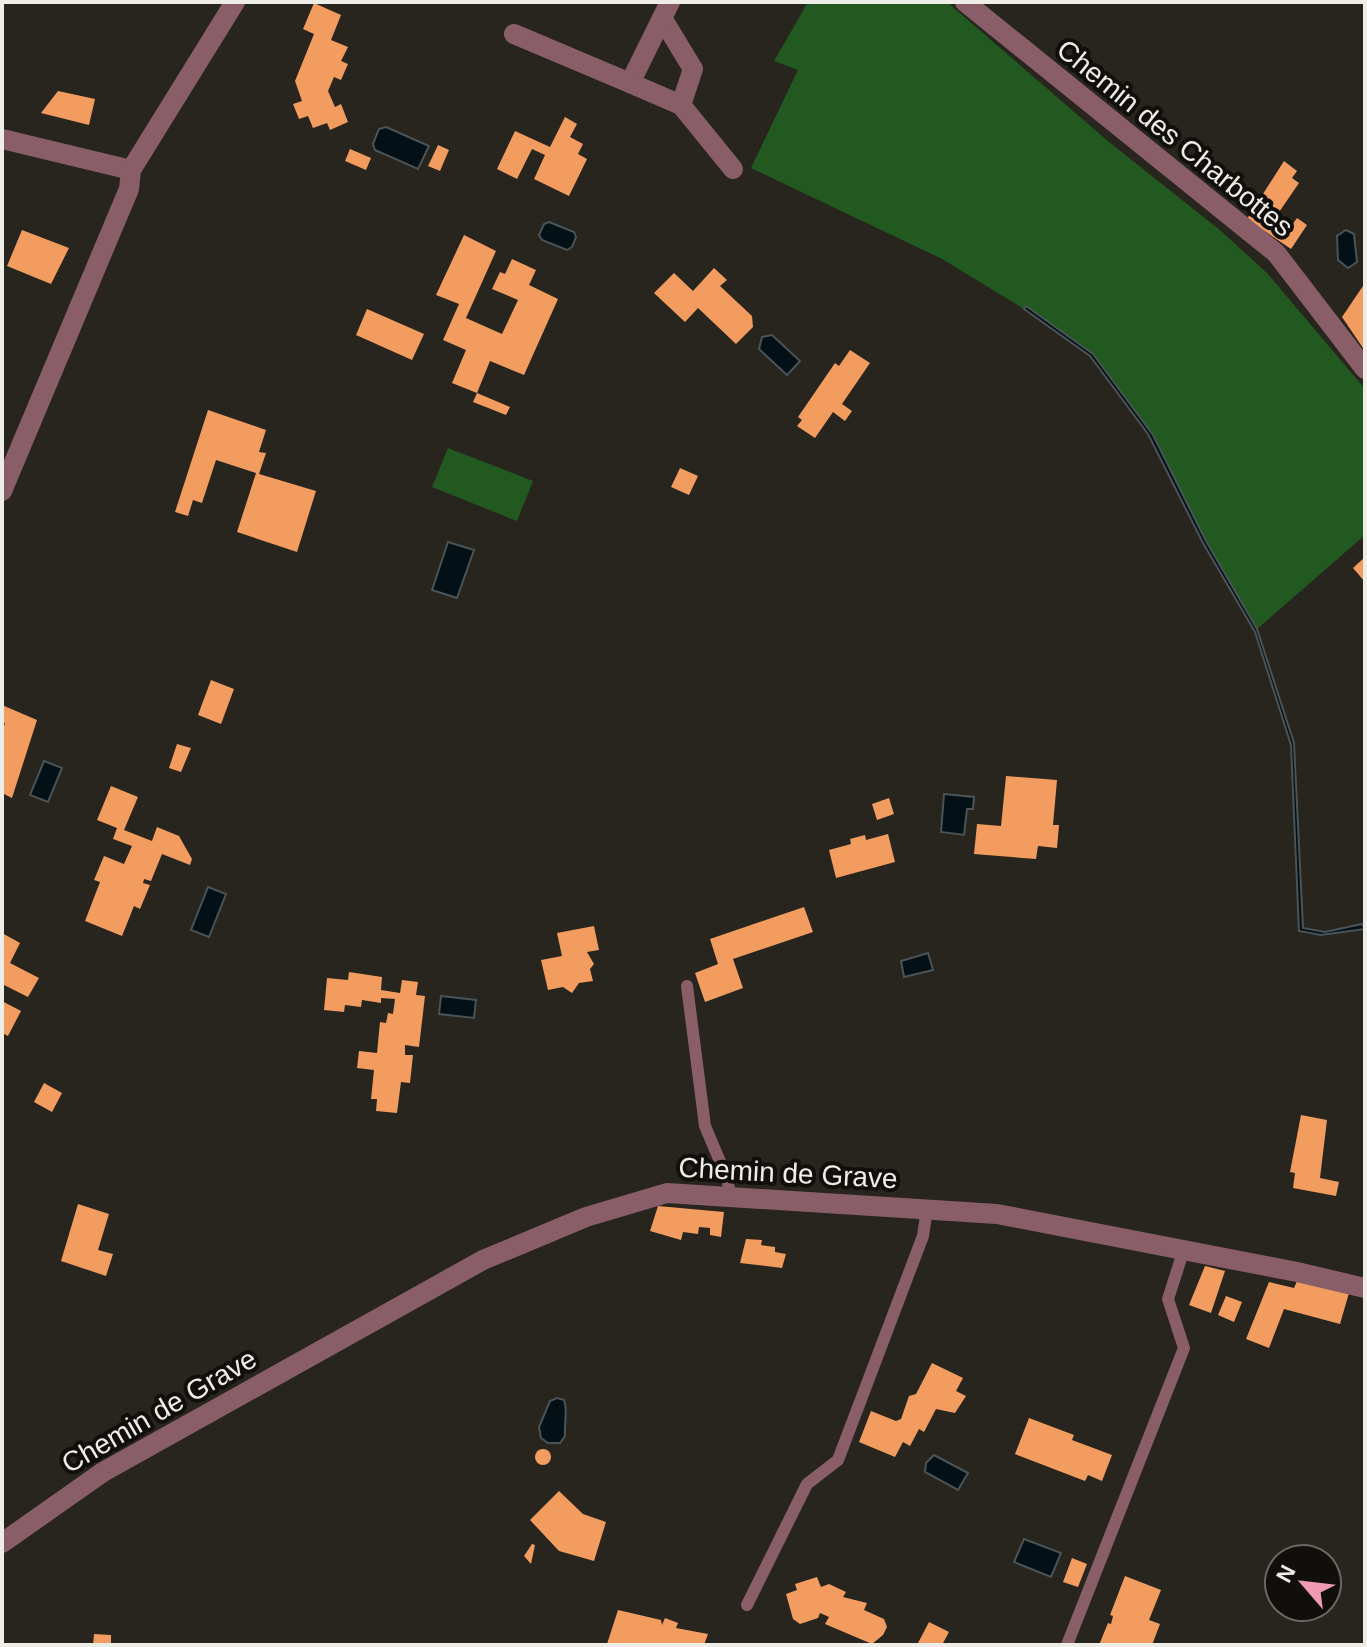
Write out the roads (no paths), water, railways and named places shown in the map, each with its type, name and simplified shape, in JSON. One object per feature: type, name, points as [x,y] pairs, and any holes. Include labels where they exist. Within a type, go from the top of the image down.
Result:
[{"type":"street","points":[[2,491],[129,189],[131,170],[235,2]]},
{"type":"street","name":"Chemin des Charbottes","points":[[965,2],[1276,253],[1365,369]]},
{"type":"street","points":[[630,83],[666,10]]},
{"type":"street","points":[[666,10],[693,69],[681,105]]},
{"type":"street","points":[[514,34],[681,105],[733,169]]},
{"type":"street","points":[[2,139],[131,170]]},
{"type":"street","name":"Chemin de Grave","points":[[2,1543],[103,1472],[483,1260],[586,1217],[667,1193],[730,1194],[997,1214],[1184,1249],[1365,1288]]},
{"type":"lane","points":[[687,986],[705,1126],[727,1178],[730,1194]]},
{"type":"lane","points":[[747,1605],[807,1484],[838,1460],[923,1236],[927,1209]]},
{"type":"lane","points":[[1067,1645],[1184,1348],[1168,1299],[1184,1249]]}]
